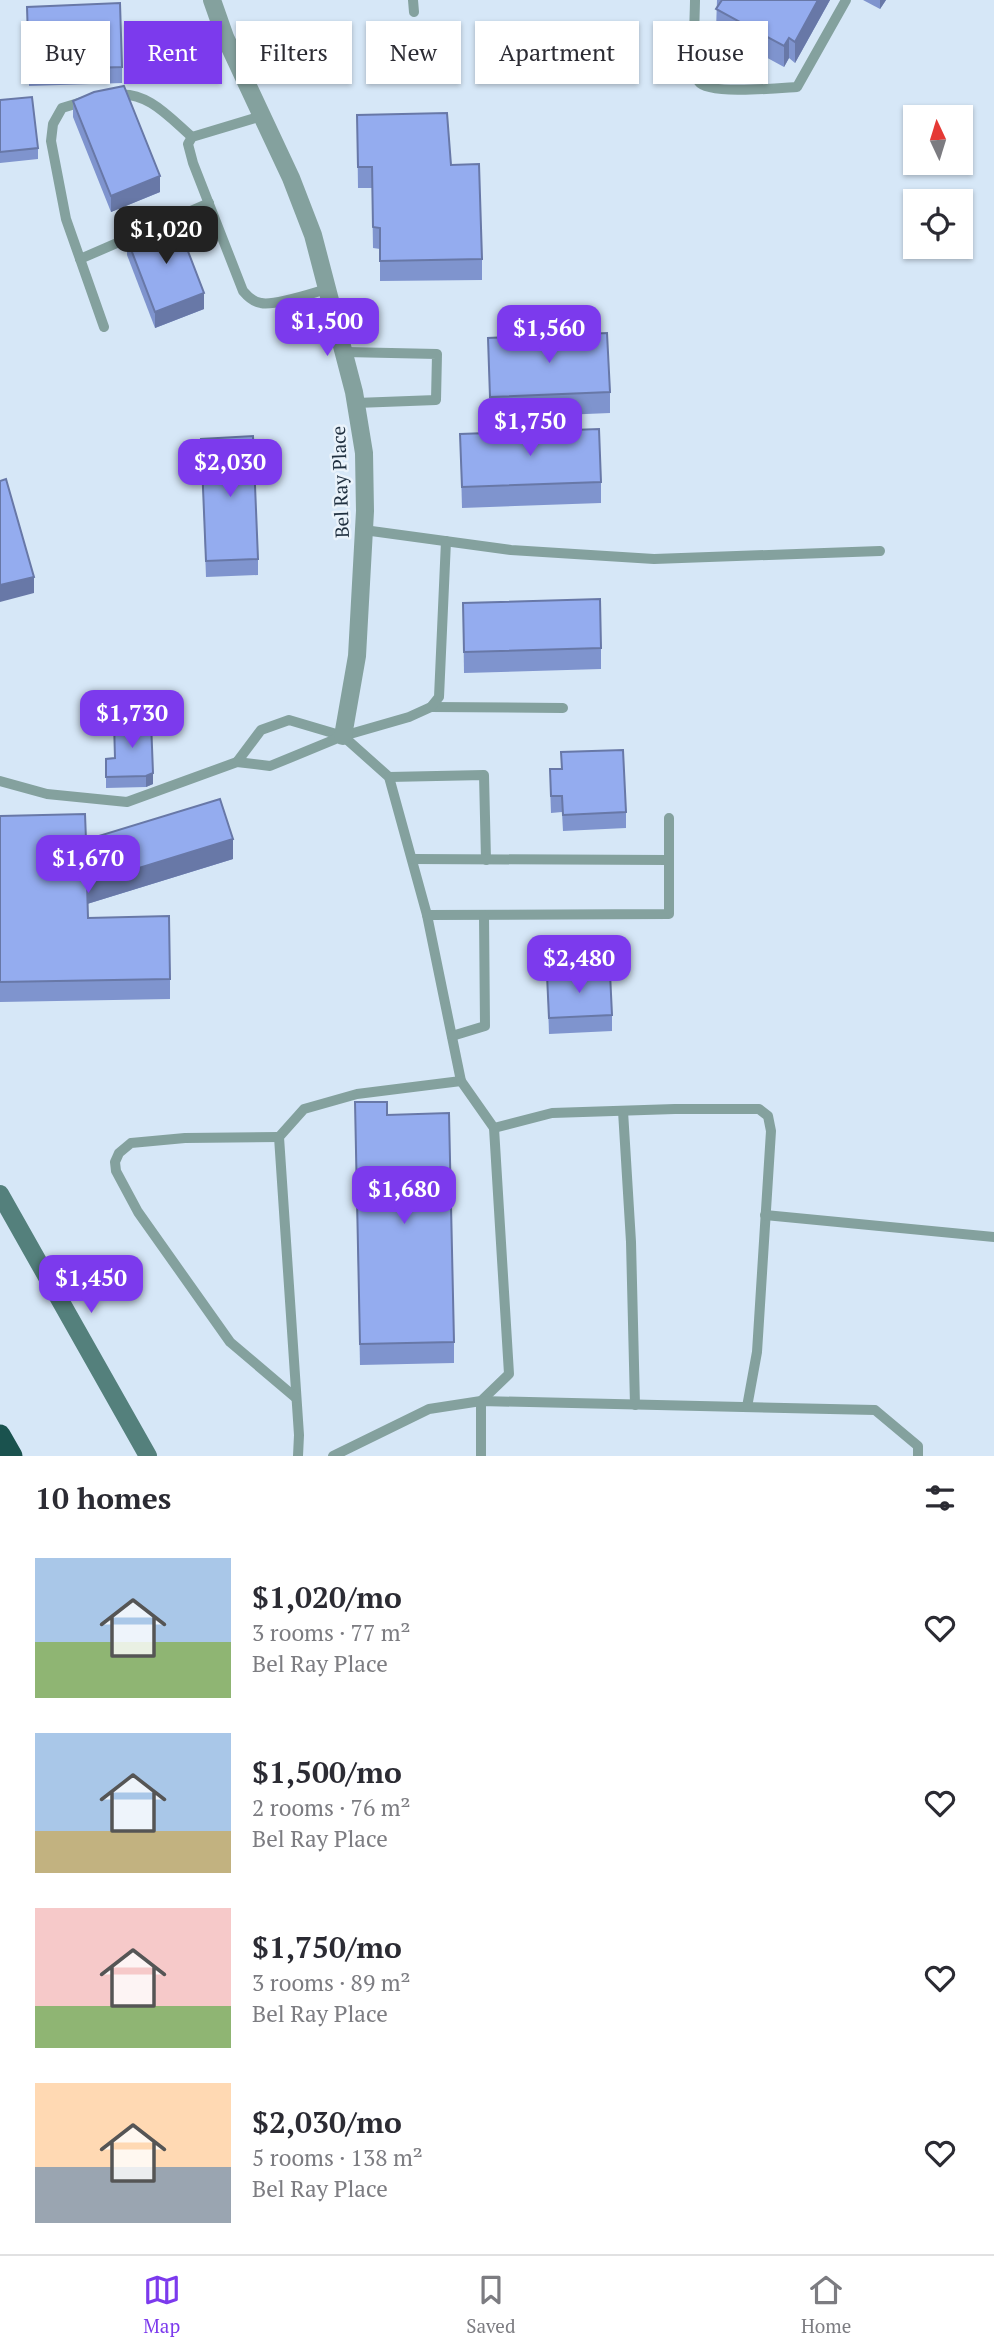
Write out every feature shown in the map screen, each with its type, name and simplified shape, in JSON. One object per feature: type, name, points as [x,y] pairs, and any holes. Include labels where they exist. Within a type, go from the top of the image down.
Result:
[{"type":"highway","points":[[0,1435],[12,1456]]},
{"type":"street","name":"Bel Ray Place","points":[[212,0],[225,37],[290,178],[313,235],[356,403],[364,453],[364,530],[357,656],[343,736]]},
{"type":"street","points":[[0,1194],[148,1456]]},
{"type":"lane","points":[[413,0],[414,12]]},
{"type":"lane","points":[[695,0],[695,64],[699,82],[708,89],[722,90],[797,87],[846,0]]},
{"type":"lane","points":[[104,327],[66,219],[51,141],[53,124],[62,108],[102,97],[126,94],[148,100],[192,137]]},
{"type":"lane","points":[[262,116],[192,137],[188,144],[189,150],[209,204],[243,291],[248,297],[261,304],[327,289]]},
{"type":"lane","points":[[80,259],[209,204]]},
{"type":"lane","points":[[345,352],[437,354],[436,400],[356,403]]},
{"type":"lane","points":[[364,530],[512,550],[654,559],[880,551]]},
{"type":"lane","points":[[431,708],[439,697],[446,541]]},
{"type":"lane","points":[[0,781],[47,794],[127,802],[237,762],[270,766],[343,736],[431,708],[563,708]]},
{"type":"lane","points":[[237,762],[261,730],[289,720],[343,736],[389,777],[427,915],[461,1081],[494,1128],[509,1374],[481,1401],[481,1456]]},
{"type":"lane","points":[[389,777],[484,775],[486,859]]},
{"type":"lane","points":[[427,915],[668,914],[669,818]]},
{"type":"lane","points":[[413,859],[669,860]]},
{"type":"lane","points":[[452,1036],[485,1026],[484,915]]},
{"type":"lane","points":[[298,1456],[299,1435],[279,1137],[303,1109],[357,1094],[461,1081]]},
{"type":"lane","points":[[494,1128],[547,1113],[759,1109],[768,1116],[771,1131],[757,1352],[747,1407]]},
{"type":"lane","points":[[623,1111],[631,1242],[635,1405]]},
{"type":"lane","points":[[279,1137],[184,1138],[131,1143],[115,1162],[116,1171],[138,1212],[230,1342],[296,1398]]},
{"type":"lane","points":[[765,1215],[994,1237]]},
{"type":"lane","points":[[333,1456],[429,1409],[481,1401],[875,1410],[918,1446],[918,1456]]},
{"type":"building","points":[[722,0],[818,0],[795,42],[789,38],[784,46],[768,37],[768,21],[738,21],[716,9]]},
{"type":"building","points":[[120,3],[122,67],[110,67],[110,21],[27,21],[27,7]]},
{"type":"building","points":[[124,86],[160,176],[111,196],[73,101],[94,92]]},
{"type":"building","points":[[32,97],[38,148],[0,152],[0,100]]},
{"type":"building","points":[[447,113],[451,165],[479,164],[482,259],[380,261],[380,228],[373,227],[372,167],[358,167],[357,115]]},
{"type":"building","points":[[176,220],[204,293],[155,312],[127,239]]},
{"type":"building","points":[[607,333],[610,392],[490,397],[488,338]]},
{"type":"building","points":[[599,429],[601,482],[462,487],[460,434]]},
{"type":"building","points":[[253,436],[258,559],[206,561],[201,439]]},
{"type":"building","points":[[6,479],[34,577],[0,585],[0,481]]},
{"type":"building","points":[[600,599],[601,648],[464,652],[463,603]]},
{"type":"building","points":[[151,721],[153,773],[146,776],[106,777],[106,759],[115,758],[114,722]]},
{"type":"building","points":[[623,750],[626,812],[563,815],[562,796],[551,796],[550,769],[562,769],[561,752]]},
{"type":"building","points":[[220,799],[233,839],[87,884],[88,918],[169,916],[170,979],[0,982],[0,816],[85,814],[86,840]]},
{"type":"building","points":[[610,973],[612,1015],[549,1018],[547,975]]},
{"type":"building","points":[[355,1102],[387,1102],[387,1115],[449,1113],[454,1342],[360,1344]]}]
